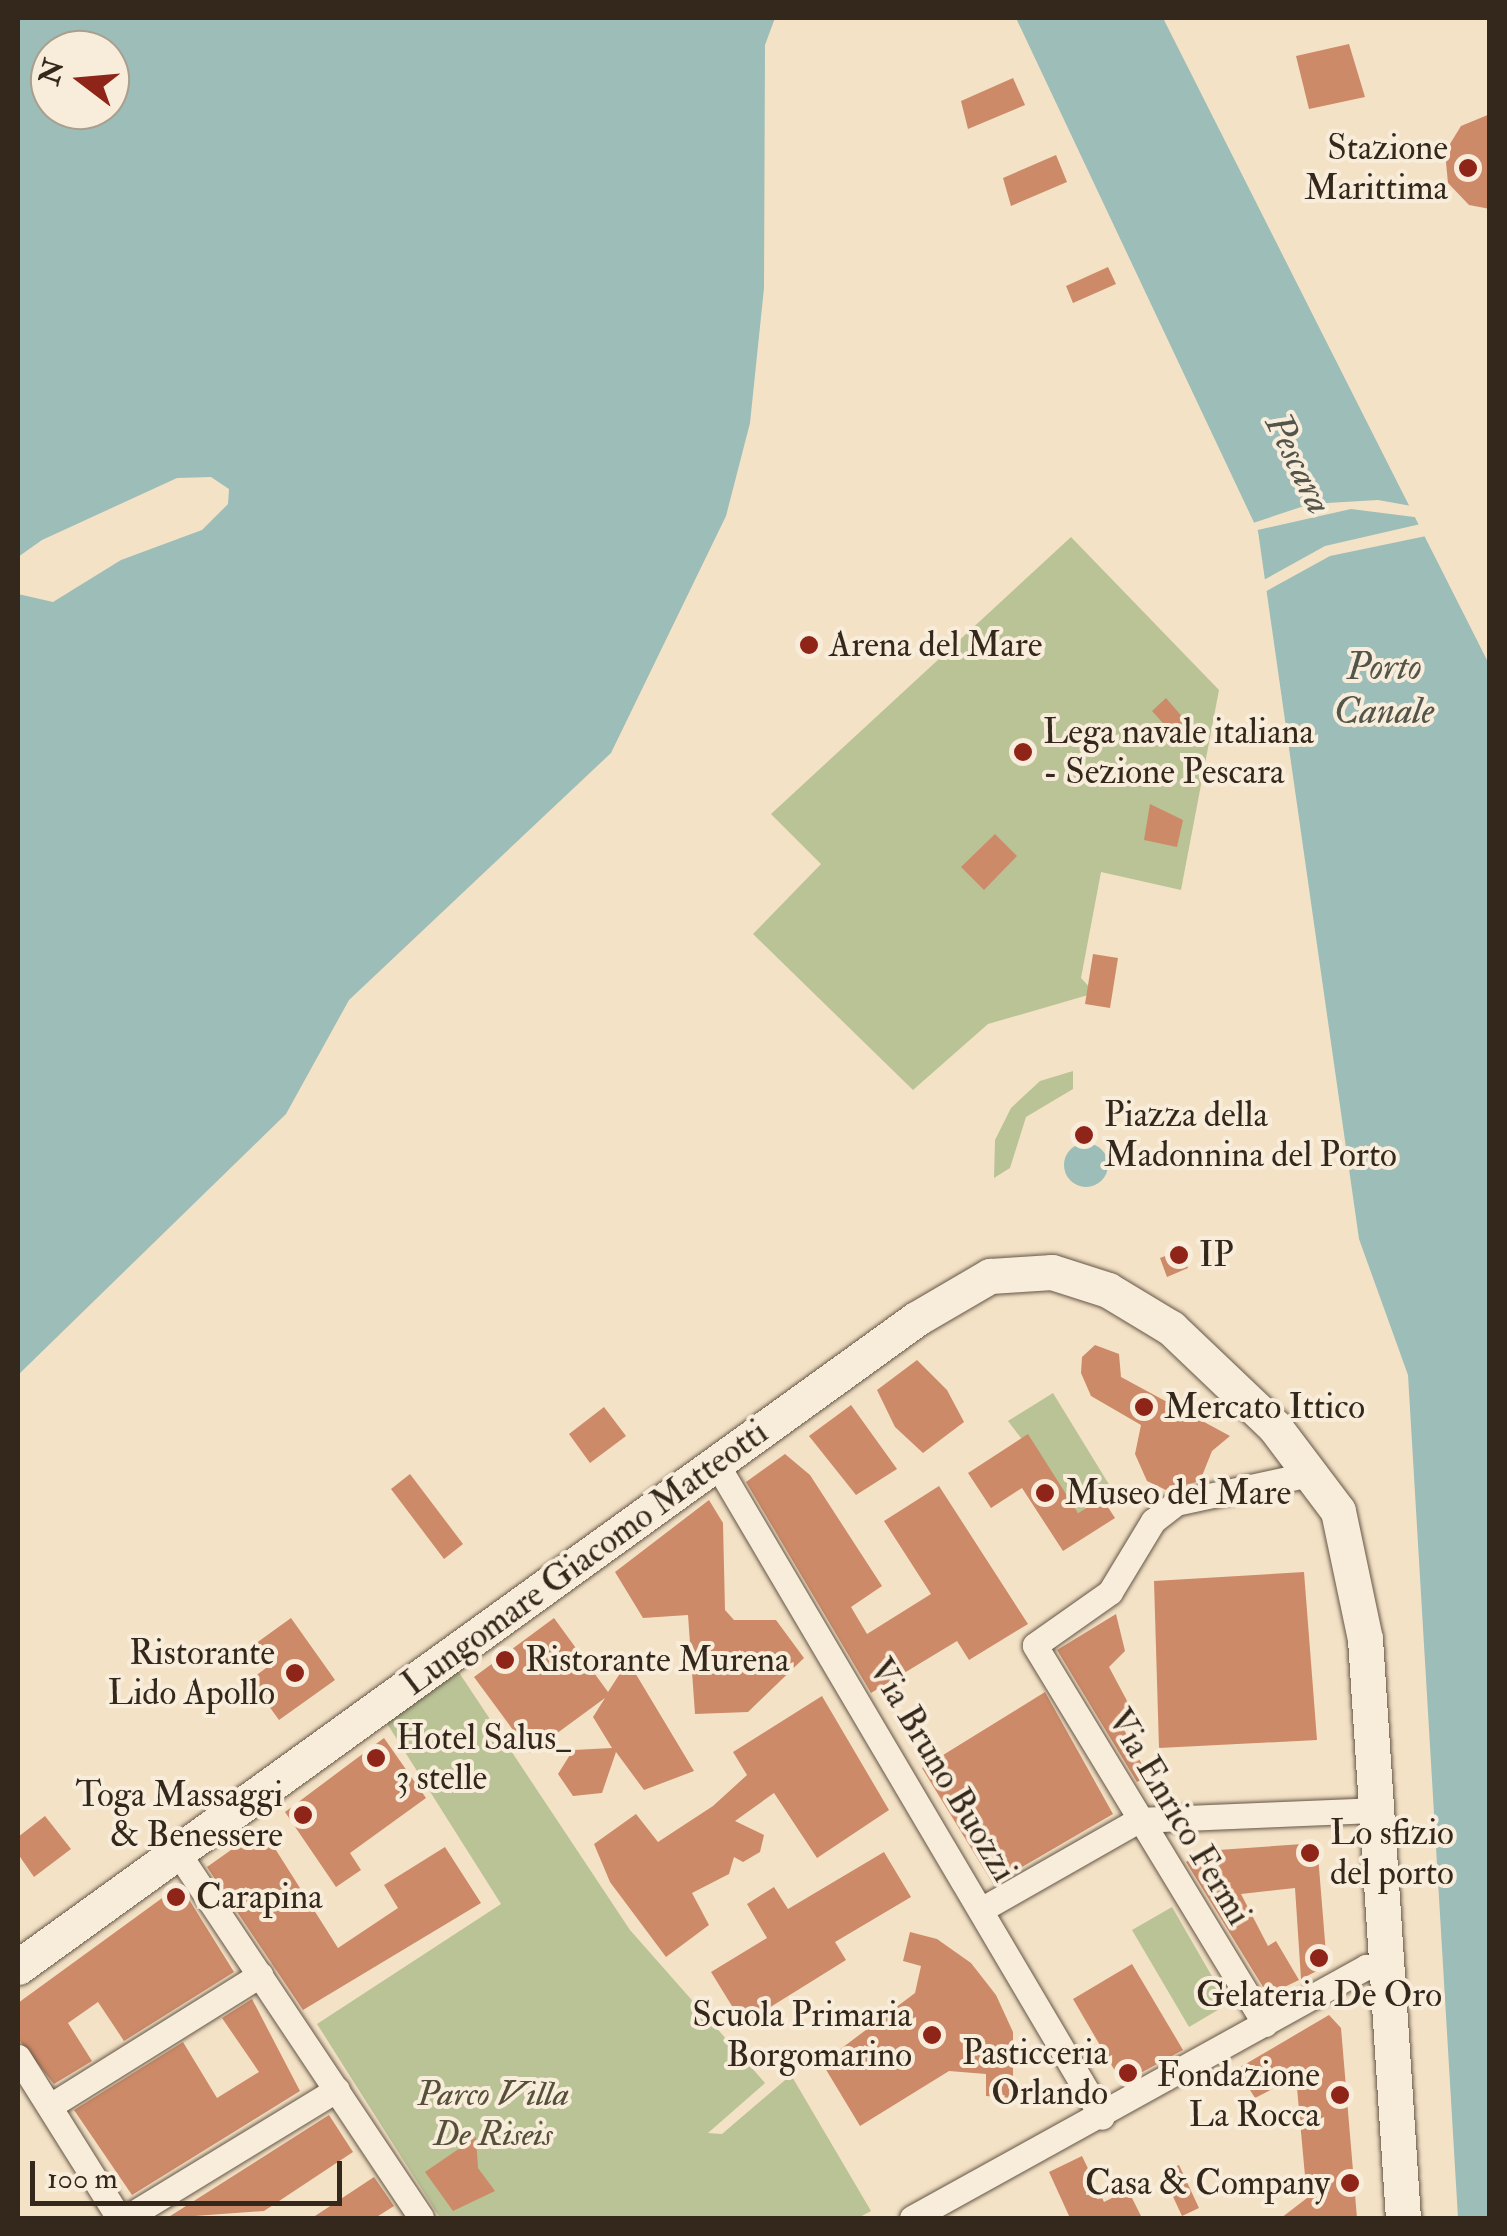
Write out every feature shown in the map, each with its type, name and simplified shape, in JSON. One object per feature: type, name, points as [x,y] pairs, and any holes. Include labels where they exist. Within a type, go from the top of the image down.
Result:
[{"type":"street","name":"Lungomare Giacomo Matteotti","points":[[18,1966],[959,1291],[1032,1269],[1124,1298],[1210,1363],[1315,1473],[1338,1511],[1357,1580],[1373,1810],[1376,1968]]},
{"type":"street","name":"Via Bruno Buozzi","points":[[716,1463],[984,1908],[1102,2117]]},
{"type":"street","name":"Via Enrico Fermi","points":[[1265,2024],[1138,1820],[1036,1645],[1110,1592],[1153,1521],[1176,1504],[1315,1473]]},
{"type":"street","points":[[984,1908],[1138,1820],[1373,1810]]},
{"type":"street","points":[[178,1852],[421,2218]]},
{"type":"street","points":[[916,2217],[1265,2024],[1376,1968]]},
{"type":"street","points":[[1376,1968],[1383,2218]]},
{"type":"street","points":[[1376,1968],[1403,2218]]},
{"type":"street","points":[[50,2106],[260,1975]]},
{"type":"street","points":[[18,2056],[122,2218],[337,2089]]},
{"type":"green space","name":"Lega navale italiana - Sezione Pescara","points":[[1071,537],[1219,690],[1181,890],[1101,872],[1081,978],[1095,993],[988,1024],[913,1090],[753,934],[821,864],[771,814]]},
{"type":"green space","points":[[1073,1071],[1073,1089],[1026,1117],[1010,1168],[994,1178],[995,1140],[1011,1108],[1040,1081]]},
{"type":"green space","points":[[1053,1393],[1113,1491],[1078,1513],[1008,1421]]},
{"type":"green space","name":"Parco Villa De Riseis","points":[[458,1671],[630,1930],[765,2083],[708,2133],[722,2134],[791,2075],[871,2211],[858,2218],[440,2218],[317,2024],[501,1904],[386,1722]]},
{"type":"green space","points":[[1172,1907],[1228,2004],[1189,2027],[1132,1930]]},
{"type":"water","points":[[18,18],[775,18],[765,45],[764,288],[750,423],[726,516],[611,753],[349,1000],[286,1114],[18,1375]]},
{"type":"water","name":"Porto Canale","points":[[1016,18],[1163,18],[1489,664],[1489,2218],[1458,2218],[1408,1375],[1359,1239],[1258,531]]},
{"type":"water","points":[[1086,1143],[1101,1150],[1108,1165],[1101,1180],[1086,1187],[1071,1180],[1064,1165],[1071,1150]]},
{"type":"pier","points":[[211,477],[229,489],[228,504],[202,530],[121,560],[53,602],[18,594],[18,557],[42,540],[177,478]]},
{"type":"pier","points":[[1378,500],[1417,507],[1422,518],[1351,509],[1253,531],[1250,524],[1310,504]]},
{"type":"pier","points":[[1425,523],[1431,535],[1330,556],[1261,594],[1262,581],[1325,546]]},
{"type":"building","points":[[1349,44],[1365,97],[1309,109],[1296,56]]},
{"type":"building","points":[[1013,78],[1025,105],[968,129],[961,101]]},
{"type":"building","name":"Stazione Marittima","points":[[1490,114],[1490,209],[1469,205],[1448,183],[1445,152],[1461,126]]},
{"type":"building","points":[[1056,155],[1067,182],[1011,206],[1003,178]]},
{"type":"building","points":[[1108,267],[1116,284],[1073,303],[1066,286]]},
{"type":"building","points":[[1166,698],[1185,720],[1171,732],[1152,711]]},
{"type":"building","points":[[1150,804],[1183,820],[1177,847],[1144,840]]},
{"type":"building","points":[[995,834],[1017,856],[984,890],[961,867]]},
{"type":"building","points":[[1093,954],[1118,958],[1110,1008],[1085,1004]]},
{"type":"building","points":[[1181,1250],[1188,1268],[1167,1277],[1160,1258]]},
{"type":"building","name":"Mercato Ittico","points":[[1095,1345],[1119,1354],[1121,1377],[1230,1436],[1212,1451],[1200,1481],[1166,1490],[1147,1481],[1135,1454],[1141,1425],[1091,1396],[1081,1373],[1082,1357]]},
{"type":"building","points":[[917,1360],[947,1390],[964,1422],[923,1453],[895,1427],[877,1390]]},
{"type":"building","points":[[851,1405],[897,1469],[856,1495],[809,1436]]},
{"type":"building","points":[[604,1407],[626,1436],[590,1463],[569,1434]]},
{"type":"building","name":"Museo del Mare","points":[[1028,1434],[1078,1513],[1102,1498],[1115,1518],[1063,1551],[1022,1488],[991,1508],[968,1473]]},
{"type":"building","points":[[785,1454],[810,1475],[882,1586],[851,1607],[867,1634],[931,1594],[884,1521],[939,1486],[1028,1624],[969,1660],[957,1641],[871,1693],[746,1482]]},
{"type":"building","points":[[410,1474],[463,1544],[444,1559],[391,1489]]},
{"type":"building","points":[[709,1500],[723,1523],[725,1610],[734,1620],[776,1620],[804,1658],[748,1712],[695,1714],[688,1615],[643,1618],[615,1572]]},
{"type":"building","points":[[1304,1572],[1317,1740],[1159,1748],[1154,1581]]},
{"type":"building","points":[[1116,1614],[1125,1651],[1109,1667],[1133,1712],[1119,1720],[1148,1776],[1137,1782],[1057,1650]]},
{"type":"building","name":"Ristorante Lido Apollo","points":[[291,1618],[335,1680],[279,1720],[250,1680],[270,1665],[255,1644]]},
{"type":"building","points":[[554,1618],[608,1692],[628,1661],[694,1771],[644,1790],[616,1752],[602,1793],[573,1796],[558,1774],[573,1750],[612,1748],[593,1717],[605,1698],[530,1753],[474,1677]]},
{"type":"building","points":[[1045,1692],[1113,1814],[993,1884],[922,1768]]},
{"type":"building","points":[[822,1696],[889,1810],[817,1858],[774,1793],[735,1821],[764,1835],[760,1852],[743,1862],[734,1857],[729,1874],[692,1893],[709,1925],[666,1957],[610,1882],[594,1844],[636,1814],[658,1842],[713,1806],[747,1775],[733,1752]]},
{"type":"building","points":[[384,1738],[426,1798],[350,1853],[361,1870],[336,1887],[285,1812]]},
{"type":"building","points":[[45,1816],[71,1849],[34,1877],[18,1854],[18,1837]]},
{"type":"building","points":[[262,1828],[338,1948],[398,1908],[384,1885],[445,1847],[481,1903],[303,2010],[207,1867]]},
{"type":"building","points":[[1317,1843],[1327,1966],[1301,1979],[1295,1888],[1241,1894],[1268,1946],[1276,1941],[1299,1980],[1268,1995],[1186,1862],[1204,1851]]},
{"type":"building","points":[[884,1852],[911,1897],[835,1942],[846,1960],[743,2024],[711,1972],[767,1938],[747,1904],[774,1887],[788,1909]]},
{"type":"building","points":[[180,1885],[234,1972],[124,2041],[98,2002],[68,2023],[92,2061],[54,2084],[18,2039],[18,2003]]},
{"type":"building","points":[[910,1932],[937,1939],[971,1963],[996,1995],[1013,2032],[1013,2098],[986,2096],[986,2074],[949,2071],[860,2126],[822,2063],[915,1993],[921,1966],[903,1961]]},
{"type":"building","points":[[1132,1964],[1183,2050],[1122,2083],[1073,1999]]},
{"type":"building","points":[[252,1999],[300,2091],[132,2195],[74,2110],[183,2042],[217,2098],[259,2072],[222,2018]]},
{"type":"building","points":[[1329,2015],[1341,2028],[1357,2218],[1281,2218],[1307,2198],[1296,2077],[1255,2098],[1237,2069]]},
{"type":"building","points":[[329,2115],[353,2152],[264,2211],[167,2218]]},
{"type":"building","points":[[476,2137],[478,2168],[495,2191],[453,2211],[425,2172]]},
{"type":"building","points":[[1082,2156],[1104,2202],[1128,2190],[1142,2218],[1070,2218],[1049,2172]]},
{"type":"building","points":[[1179,2165],[1199,2208],[1182,2216],[1162,2173]]},
{"type":"building","points":[[374,2177],[394,2206],[375,2218],[312,2218]]},
{"type":"place","name":"Stazione Marittima","points":[[1468,168]]},
{"type":"place","name":"Arena del Mare","points":[[809,645]]},
{"type":"place","name":"Lega navale italiana - Sezione Pescara","points":[[1023,752]]},
{"type":"place","name":"Piazza della Madonnina del Porto","points":[[1084,1135]]},
{"type":"place","name":"IP","points":[[1179,1255]]},
{"type":"place","name":"Mercato Ittico","points":[[1144,1407]]},
{"type":"place","name":"Museo del Mare","points":[[1045,1493]]},
{"type":"place","name":"Ristorante Murena","points":[[505,1660]]},
{"type":"place","name":"Ristorante Lido Apollo","points":[[295,1673]]},
{"type":"place","name":"Hotel Salus_ 3 stelle","points":[[376,1758]]},
{"type":"place","name":"Toga Massaggi & Benessere","points":[[303,1815]]},
{"type":"place","name":"Lo sfizio del porto","points":[[1310,1853]]},
{"type":"place","name":"Carapina","points":[[176,1897]]},
{"type":"place","name":"Gelateria De Oro","points":[[1319,1958]]},
{"type":"place","name":"Scuola Primaria Borgomarino","points":[[932,2035]]},
{"type":"place","name":"Pasticceria Orlando","points":[[1128,2073]]},
{"type":"place","name":"Fondazione La Rocca","points":[[1340,2095]]},
{"type":"place","name":"Casa & Company","points":[[1350,2183]]},
{"type":"water label","name":"Pescara","points":[[1298,464]]}]
